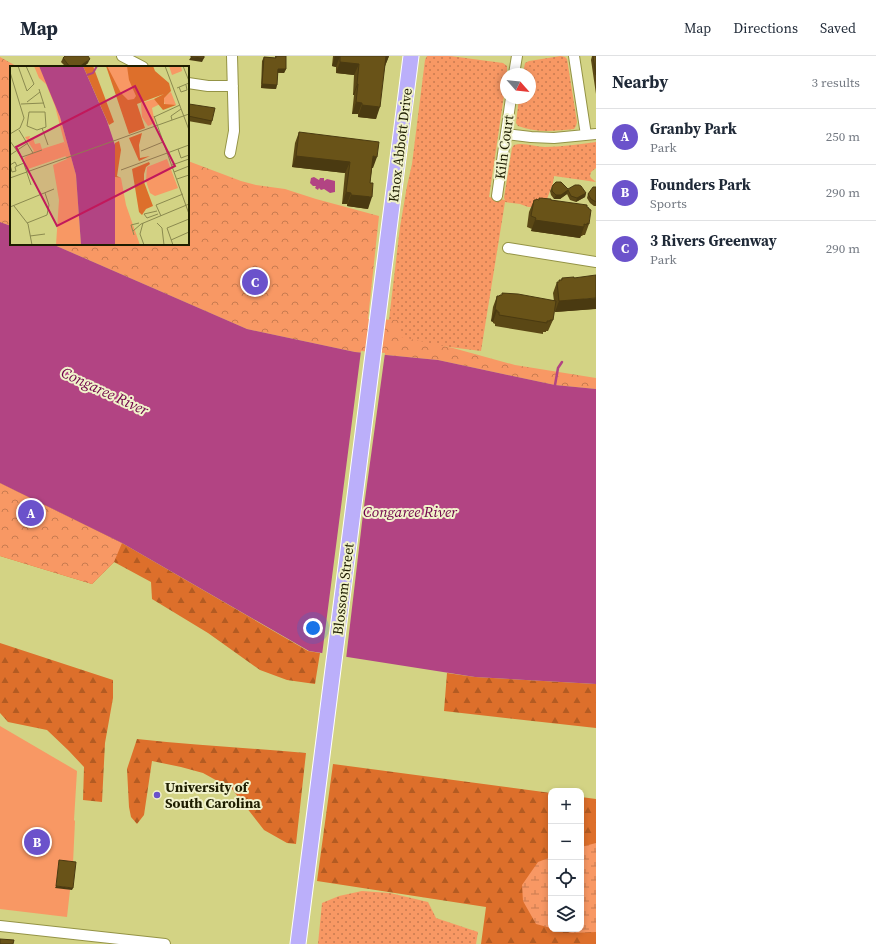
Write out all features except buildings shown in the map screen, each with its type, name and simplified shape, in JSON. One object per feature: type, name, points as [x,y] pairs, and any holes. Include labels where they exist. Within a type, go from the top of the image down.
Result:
[{"type":"main road","name":"Knox Abbott Drive","points":[[389,234],[411,56]]},
{"type":"main road","name":"Blossom Street","points":[[298,944],[389,234]]},
{"type":"street","points":[[122,56],[141,66]]},
{"type":"street","points":[[230,153],[234,131],[232,56]]},
{"type":"street","points":[[515,68],[517,56]]},
{"type":"street","points":[[506,134],[531,138],[554,138],[591,134],[574,56]]},
{"type":"street","points":[[189,83],[208,86],[233,86]]},
{"type":"street","name":"Kiln Court","points":[[497,196],[510,104]]},
{"type":"street","points":[[508,248],[596,262]]},
{"type":"street","points":[[0,926],[97,940],[165,944]]},
{"type":"green space","points":[[427,56],[450,56],[503,63],[507,66],[507,68],[500,68],[500,104],[503,104],[489,197],[505,200],[504,198],[512,148],[514,145],[522,144],[551,147],[596,142],[596,168],[591,172],[590,176],[596,182],[554,176],[544,207],[528,207],[520,204],[505,202],[481,351],[409,342],[386,345],[400,227],[412,164],[425,60]]},
{"type":"green space","points":[[561,56],[567,59],[577,122],[574,129],[546,131],[532,130],[518,126],[516,123],[518,104],[536,104],[536,68],[524,68],[525,63]]},
{"type":"green space","points":[[0,57],[16,66],[10,66],[10,226],[0,222]]},
{"type":"green space","points":[[189,161],[241,181],[256,185],[285,189],[379,216],[368,319],[400,320],[401,337],[453,348],[515,365],[596,378],[596,389],[555,385],[438,360],[355,352],[247,329],[54,245],[189,245]]},
{"type":"green space","points":[[0,483],[122,543],[308,651],[320,653],[315,684],[287,680],[260,670],[208,633],[152,599],[151,582],[114,562],[92,584],[0,556]]},
{"type":"green space","points":[[0,483],[122,543],[114,562],[92,584],[0,556]]},
{"type":"green space","points":[[0,643],[113,680],[113,698],[105,743],[102,802],[83,800],[84,767],[47,730],[8,722],[0,713]]},
{"type":"green space","points":[[447,673],[475,677],[596,684],[596,728],[444,711]]},
{"type":"green space","points":[[0,726],[77,771],[73,863],[67,917],[0,909]]},
{"type":"green space","points":[[137,739],[306,753],[296,844],[287,843],[264,830],[232,789],[203,773],[152,761],[144,815],[137,824],[131,817],[129,807],[127,769]]},
{"type":"green space","points":[[333,764],[548,793],[548,932],[584,932],[584,797],[596,799],[596,944],[481,944],[486,907],[317,881]]},
{"type":"green space","points":[[596,843],[596,932],[572,933],[568,932],[584,932],[584,846]]},
{"type":"green space","points":[[548,858],[548,927],[536,924],[523,901],[522,885],[538,862]]},
{"type":"green space","points":[[362,891],[390,893],[428,902],[436,918],[478,932],[476,944],[318,944],[322,903],[339,896]]},
{"type":"water","points":[[314,177],[319,180],[320,178],[324,178],[324,181],[327,179],[335,181],[335,192],[330,193],[324,189],[321,190],[319,188],[318,190],[315,188],[316,186],[313,186],[310,183],[311,178]]},
{"type":"water","name":"Congaree River","points":[[0,222],[10,226],[10,245],[54,245],[247,329],[355,352],[438,360],[555,385],[596,389],[596,684],[475,677],[309,651],[122,543],[0,483]]},
{"type":"pier","points":[[361,351],[385,353],[363,514],[346,659],[322,655]]},
{"type":"waterway","points":[[555,385],[558,368],[562,362]]},
{"type":"place","name":"3 Rivers Greenway","points":[[255,282]]},
{"type":"place","name":"Granby Park","points":[[31,513]]},
{"type":"place","name":"University of South Carolina","points":[[157,795]]},
{"type":"place","name":"Founders Park","points":[[37,842]]}]
